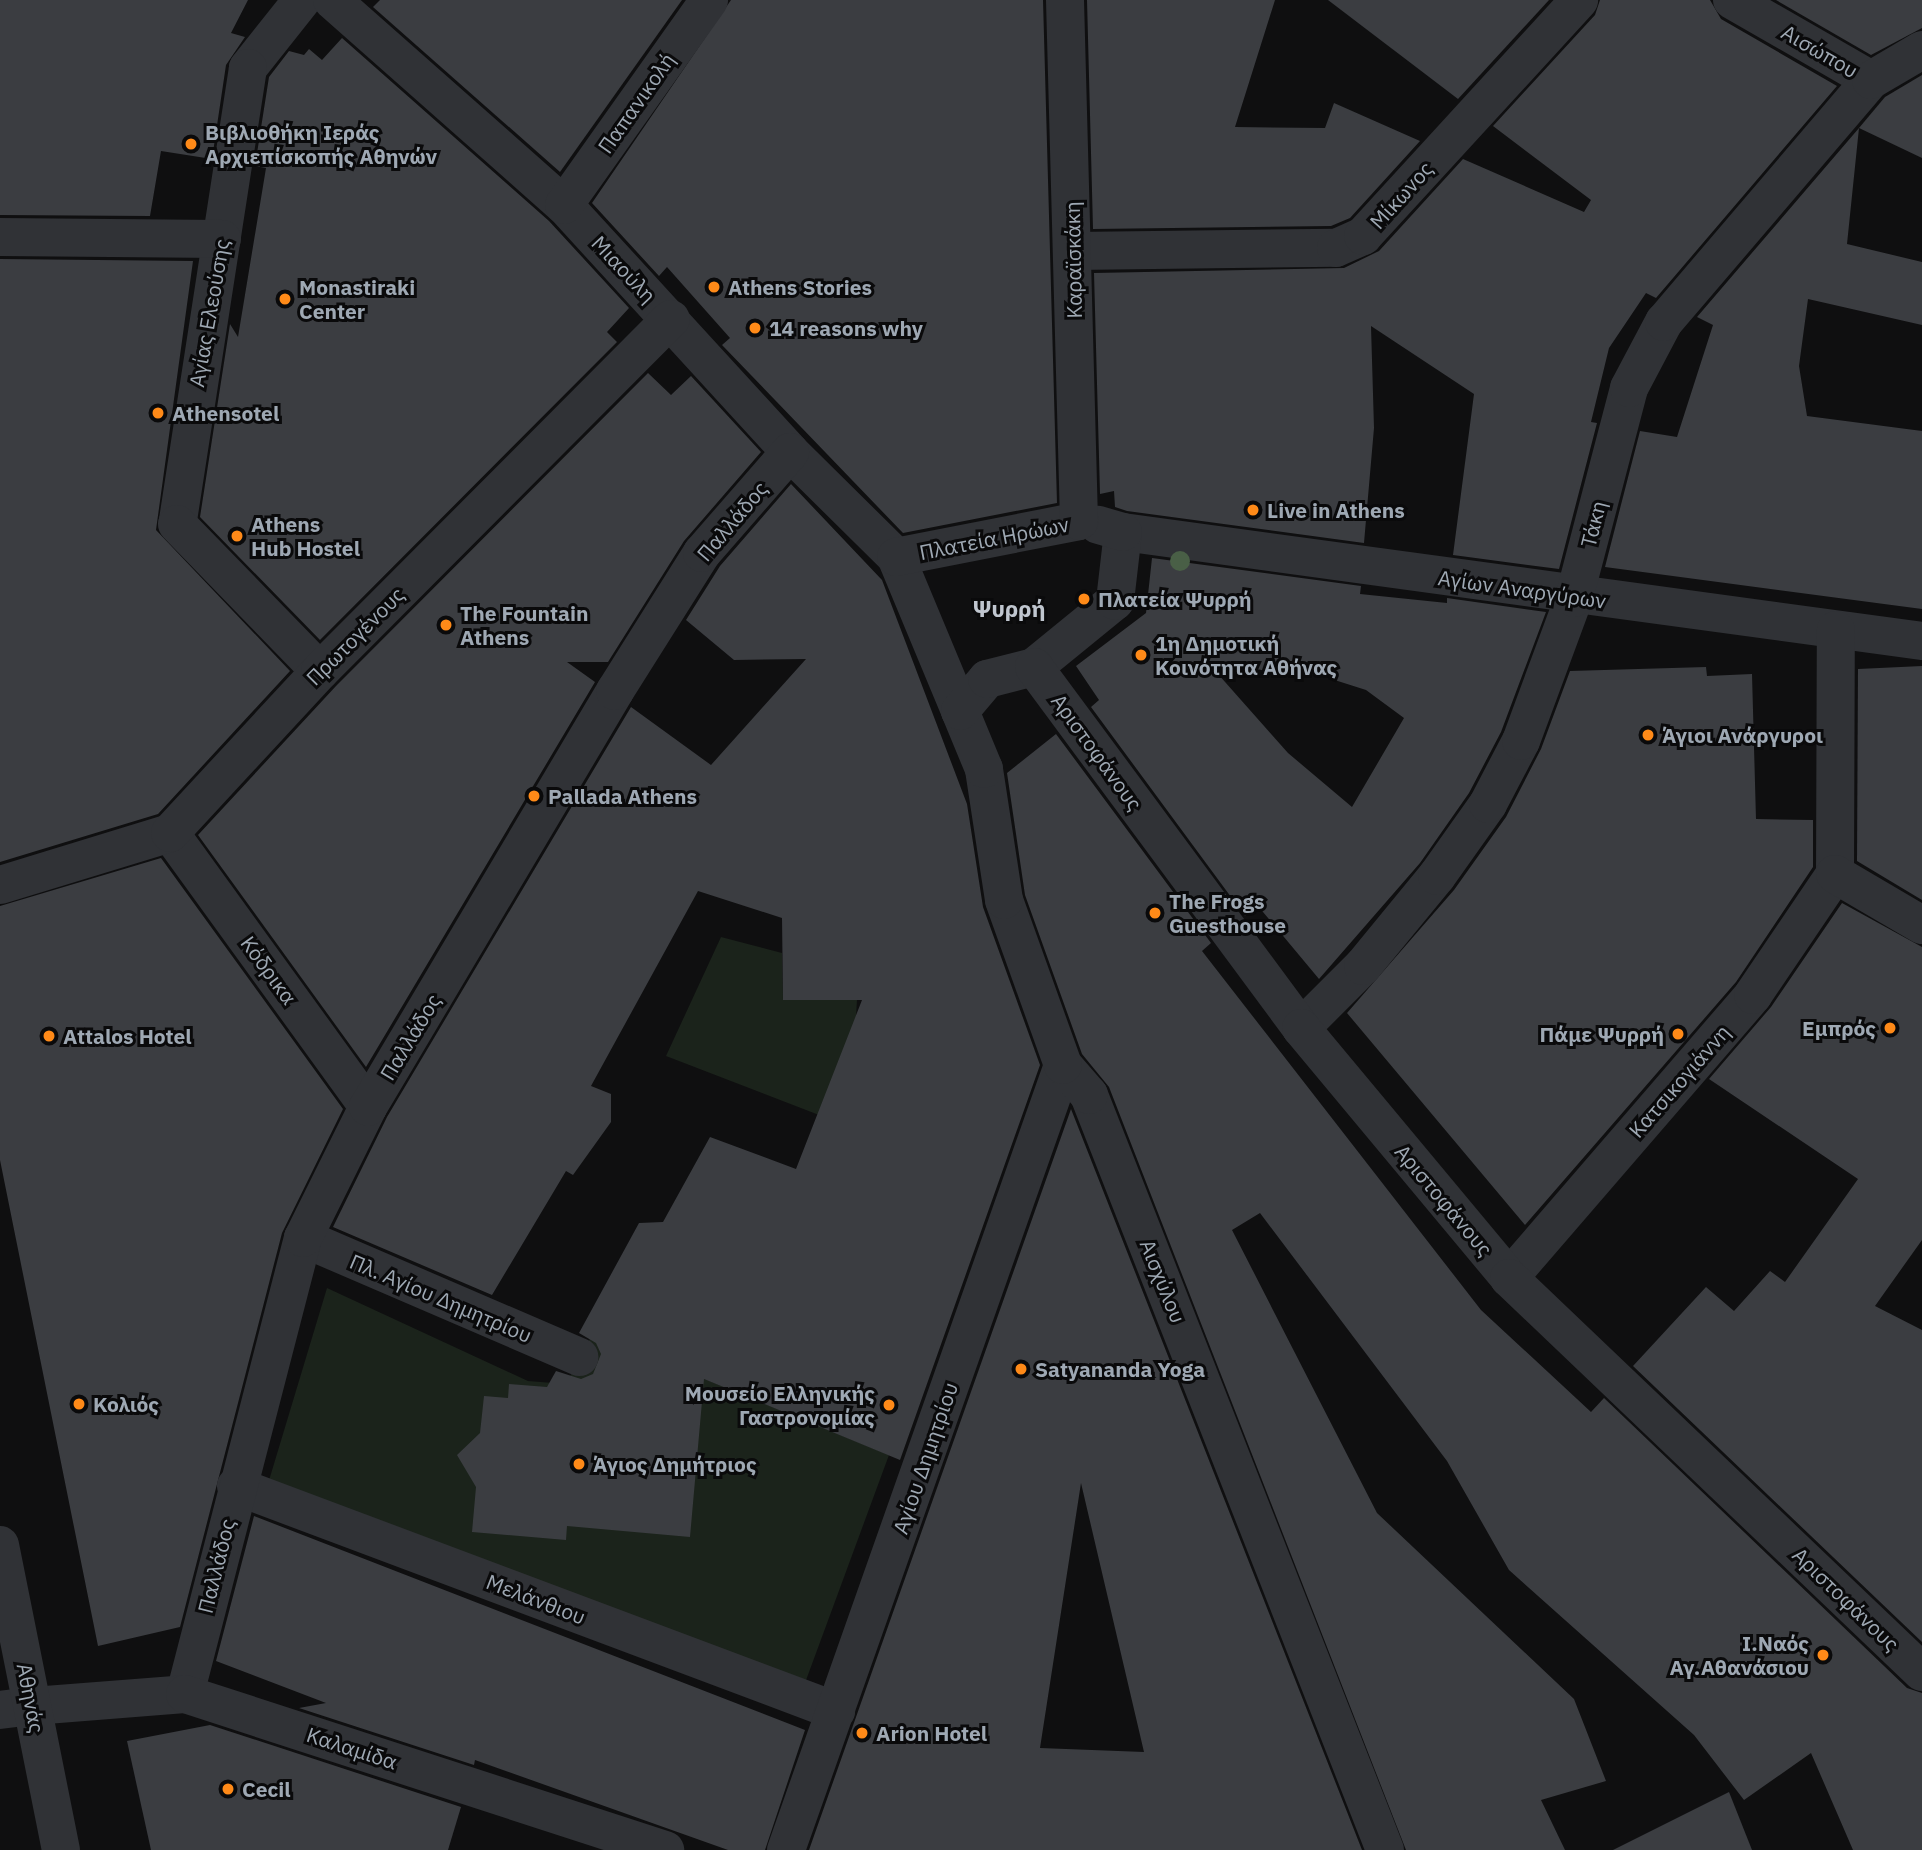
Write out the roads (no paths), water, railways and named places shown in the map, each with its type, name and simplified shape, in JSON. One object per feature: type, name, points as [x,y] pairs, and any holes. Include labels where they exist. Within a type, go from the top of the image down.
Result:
[{"type":"street","name":"Αγίας Ελεούσης","points":[[302,0],[248,68],[177,524],[320,671]]},
{"type":"street","name":"Μιαούλη","points":[[332,0],[564,205],[790,452],[896,557]]},
{"type":"street","name":"Παπανικολή","points":[[564,205],[709,0]]},
{"type":"street","name":"Καραϊσκάκη","points":[[1065,0],[1074,251],[1079,520]]},
{"type":"street","name":"Μίκωνος","points":[[1074,251],[1336,248],[1363,236],[1579,0]]},
{"type":"street","name":"Αισώπου","points":[[1732,0],[1871,80]]},
{"type":"street","name":"Τάκη","points":[[1301,1028],[1363,966],[1488,804],[1521,741],[1574,598],[1629,388],[1664,322],[1871,80],[1922,50]]},
{"type":"street","points":[[0,237],[222,239]]},
{"type":"street","name":"Πρωτογένους","points":[[170,833],[320,671],[671,319]]},
{"type":"street","name":"Παλλάδος","points":[[185,1694],[236,1486],[303,1238],[368,1107],[702,553],[790,452]]},
{"type":"street","name":"Πλατεία Ηρώων","points":[[960,711],[896,557],[1079,520],[1123,532]]},
{"type":"street","points":[[960,711],[988,679],[1034,667],[1115,601],[1123,532]]},
{"type":"street","name":"Αγίων Αναργύρων","points":[[1123,532],[1574,598],[1922,641]]},
{"type":"street","points":[[1836,630],[1835,874],[1922,925]]},
{"type":"street","name":"Αριστοφάνους","points":[[1034,667],[1301,1028],[1509,1278],[1922,1672]]},
{"type":"street","name":"Αισχύλου","points":[[960,711],[984,769],[1004,900],[1063,1065],[1089,1095],[1385,1850]]},
{"type":"street","points":[[0,884],[170,833]]},
{"type":"street","name":"Κόδρικα","points":[[170,833],[368,1107]]},
{"type":"street","name":"Κατσικογιάννη","points":[[1509,1278],[1753,995],[1835,874]]},
{"type":"street","name":"Αγίου Δημητρίου","points":[[786,1850],[1063,1065]]},
{"type":"street","name":"Πλ. Αγίου Δημητρίου","points":[[303,1238],[579,1357]]},
{"type":"street","name":"Μελάνθιου","points":[[236,1486],[836,1712]]},
{"type":"street","name":"Αθηνάς","points":[[0,1545],[16,1708],[61,1850]]},
{"type":"street","name":"Καλαμίδα","points":[[16,1708],[185,1694],[664,1850]]},
{"type":"place","name":"Βιβλιοθήκη Ιεράς Αρχιεπίσκοπής Αθηνών","points":[[191,144]]},
{"type":"place","name":"Athens Stories","points":[[714,287]]},
{"type":"place","name":"Monastiraki Center","points":[[285,299]]},
{"type":"place","name":"14 reasons why","points":[[755,328]]},
{"type":"place","name":"Athensotel","points":[[158,413]]},
{"type":"place","name":"Live in Athens","points":[[1253,510]]},
{"type":"place","name":"Athens Hub Hostel","points":[[237,536]]},
{"type":"place","name":"Πλατεία Ψυρρή","points":[[1084,599]]},
{"type":"place","name":"The Fountain Athens","points":[[446,625]]},
{"type":"place","name":"1η Δημοτική Κοινότητα Αθήνας","points":[[1141,655]]},
{"type":"place","name":"Άγιοι Ανάργυροι","points":[[1648,735]]},
{"type":"place","name":"Pallada Athens","points":[[534,796]]},
{"type":"place","name":"The Frogs Guesthouse","points":[[1155,913]]},
{"type":"place","name":"Εμπρός","points":[[1890,1028]]},
{"type":"place","name":"Πάμε Ψυρρή","points":[[1678,1034]]},
{"type":"place","name":"Attalos Hotel","points":[[49,1036]]},
{"type":"place","name":"Satyananda Yoga","points":[[1021,1369]]},
{"type":"place","name":"Κολιός","points":[[79,1404]]},
{"type":"place","name":"Μουσείο Ελληνικής Γαστρονομίας","points":[[889,1405]]},
{"type":"place","name":"Άγιος Δημήτριος","points":[[579,1464]]},
{"type":"place","name":"Ι.Ναός Αγ.Αθανάσιου","points":[[1823,1655]]},
{"type":"place","name":"Arion Hotel","points":[[862,1733]]},
{"type":"place","name":"Cecil","points":[[228,1789]]},
{"type":"district","name":"Ψυρρή","points":[[1009,608]]}]
